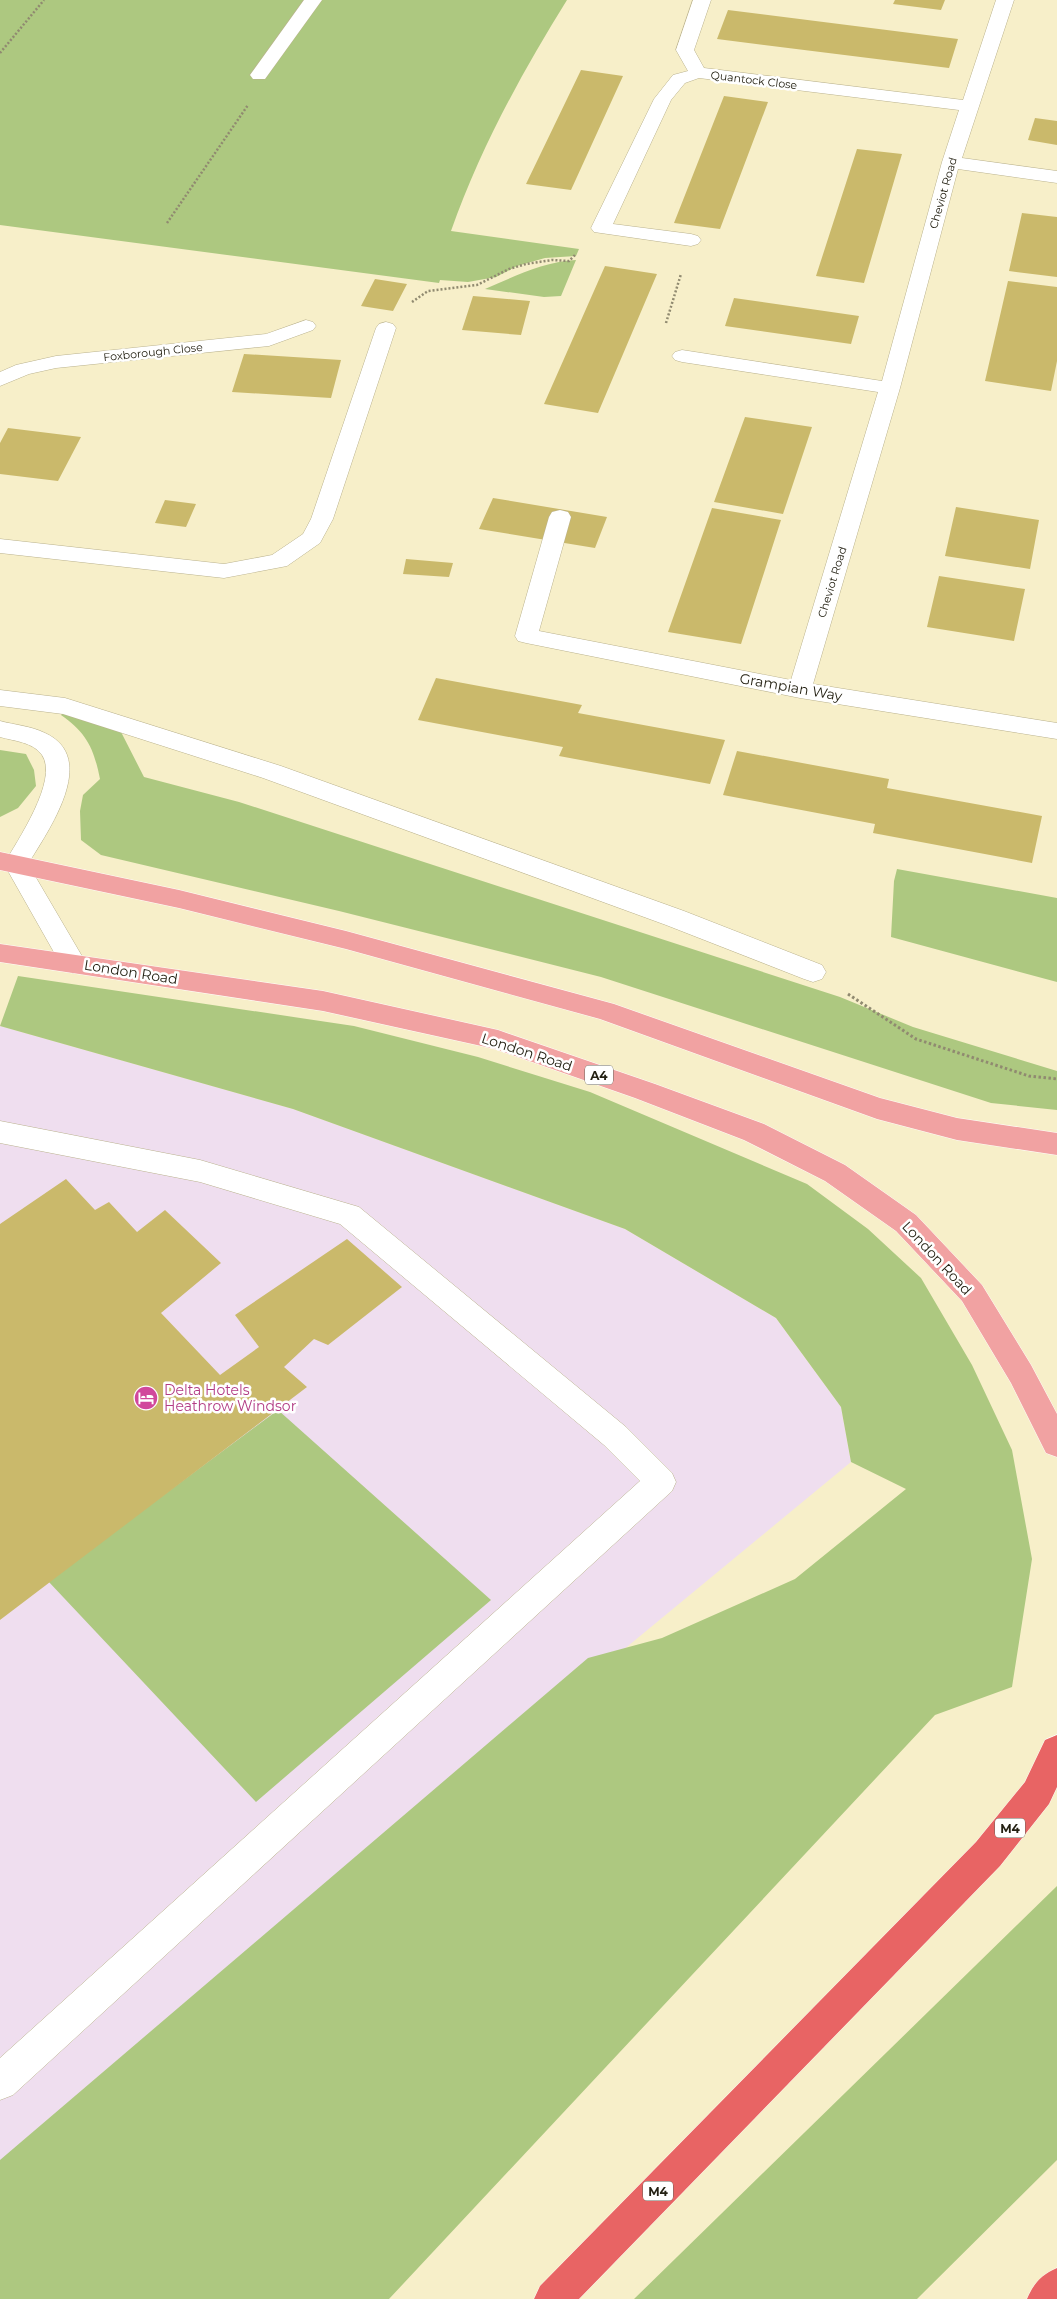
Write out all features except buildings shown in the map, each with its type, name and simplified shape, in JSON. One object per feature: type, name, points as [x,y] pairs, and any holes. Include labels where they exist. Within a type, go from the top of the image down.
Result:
[{"type":"highway","name":"M4","points":[[553,2299],[988,1854],[1037,1793],[1057,1751]]},
{"type":"highway","points":[[1046,2299],[1057,2287]]},
{"type":"main road","points":[[8,862],[179,899],[346,940],[605,1011],[877,1108],[957,1130],[1057,1144]]},
{"type":"main road","name":"London Road","points":[[0,953],[323,1001],[498,1040],[754,1132],[835,1173],[906,1224],[972,1293],[1021,1374],[1057,1444]]},
{"type":"street","points":[[259,75],[314,0]]},
{"type":"street","points":[[698,73],[685,50],[702,0]]},
{"type":"street","name":"Cheviot Road","points":[[800,690],[890,388],[951,162],[1006,0]]},
{"type":"street","name":"Quantock Close","points":[[692,240],[601,228],[664,98],[679,79],[698,73],[969,106]]},
{"type":"street","points":[[951,162],[1057,177]]},
{"type":"street","name":"Foxborough Close","points":[[0,380],[23,369],[56,362],[269,340],[306,326]]},
{"type":"street","points":[[0,546],[224,571],[279,561],[312,538],[322,519],[386,328]]},
{"type":"street","points":[[682,356],[890,388]]},
{"type":"street","name":"Grampian Way","points":[[560,517],[526,636],[800,690],[1057,731]]},
{"type":"street","points":[[0,698],[65,706],[272,772],[675,918],[813,972]]},
{"type":"street","points":[[0,729],[39,739],[55,753],[59,772],[52,799],[8,862],[73,963]]},
{"type":"street","points":[[0,1132],[200,1171],[349,1215],[615,1436],[661,1482],[214,1890],[0,2082]]},
{"type":"path","points":[[0,53],[44,0]]},
{"type":"path","points":[[167,223],[262,84],[259,75]]},
{"type":"path","points":[[386,328],[409,313],[412,302],[425,291],[477,285],[523,264],[560,259],[569,260],[573,254],[580,255]]},
{"type":"path","points":[[682,271],[657,352],[682,356]]},
{"type":"shaded area","points":[[0,1026],[293,1109],[625,1229],[776,1318],[841,1407],[851,1462],[0,2164]]},
{"type":"green space","points":[[0,0],[567,0],[518,84],[488,141],[451,231],[579,249],[576,256],[545,258],[517,266],[496,277],[468,282],[440,280],[439,283],[0,225]]},
{"type":"green space","points":[[576,260],[561,296],[544,297],[485,289],[540,267]]},
{"type":"green space","points":[[65,710],[120,730],[144,777],[239,802],[840,997],[913,1027],[1057,1071],[1057,1110],[991,1103],[601,977],[339,911],[101,855],[81,840],[80,811],[83,795],[100,779],[98,768],[88,742],[77,728],[61,715]]},
{"type":"green space","points":[[0,750],[26,754],[34,770],[36,786],[18,808],[0,817]]},
{"type":"green space","points":[[897,869],[1057,898],[1057,982],[891,937],[894,881]]},
{"type":"green space","points":[[18,976],[354,1026],[478,1057],[590,1092],[807,1184],[868,1229],[921,1278],[972,1365],[1012,1450],[1032,1559],[1012,1687],[935,1715],[389,2299],[0,2299],[0,2160],[588,1658],[662,1638],[795,1579],[906,1489],[851,1462],[841,1407],[776,1318],[625,1229],[293,1109],[0,1026]]},
{"type":"green space","points":[[278,1410],[491,1600],[256,1802],[48,1581]]},
{"type":"green space","points":[[1057,1886],[1057,2160],[917,2299],[634,2299]]},
{"type":"place","name":"Delta Hotels Heathrow Windsor","points":[[146,1398]]}]
